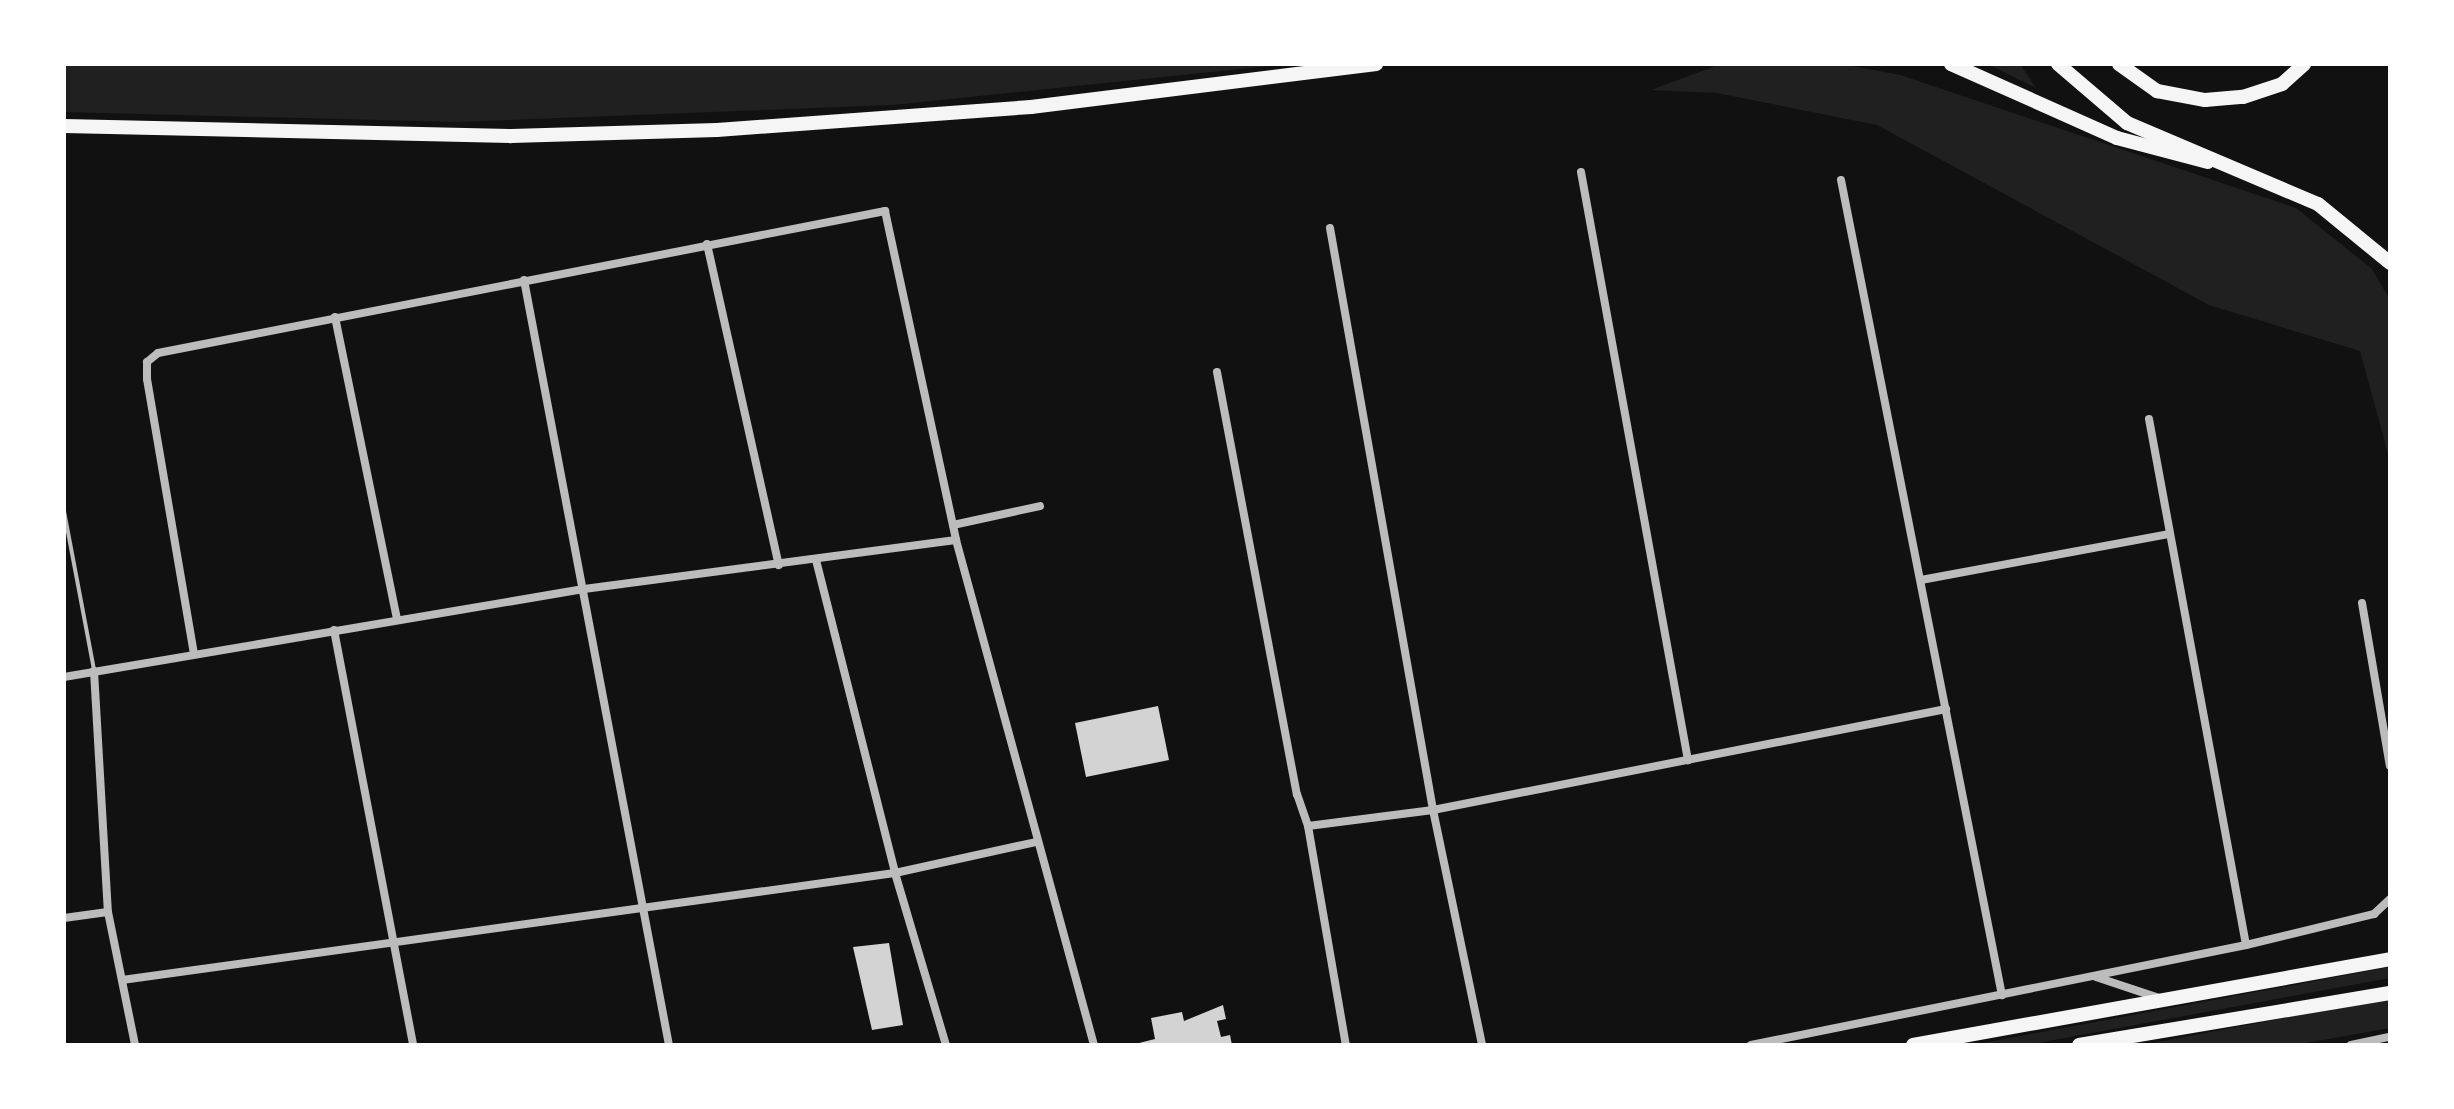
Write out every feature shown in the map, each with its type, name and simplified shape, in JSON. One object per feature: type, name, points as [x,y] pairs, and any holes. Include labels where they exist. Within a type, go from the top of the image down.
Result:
[{"type":"main road","points":[[64,126],[511,136],[717,130],[1031,107],[1376,64]]},
{"type":"main road","points":[[1951,64],[2117,138],[2234,169]]},
{"type":"main road","points":[[2058,64],[2127,123],[2318,204],[2390,263]]},
{"type":"main road","points":[[2119,64],[2157,91],[2205,100],[2243,97],[2282,84],[2304,64]]},
{"type":"main road","points":[[1913,1045],[2390,959]]},
{"type":"main road","points":[[2079,1045],[2390,993]]},
{"type":"street","points":[[1581,172],[1688,760]]},
{"type":"street","points":[[1841,180],[2002,995]]},
{"type":"street","points":[[194,654],[147,362],[158,353],[885,211],[956,540],[1036,842],[1094,1045]]},
{"type":"street","points":[[1330,228],[1433,810],[1482,1045]]},
{"type":"street","points":[[707,244],[779,565]]},
{"type":"street","points":[[524,280],[669,1045]]},
{"type":"street","points":[[335,317],[397,619]]},
{"type":"street","points":[[1217,372],[1297,794],[1308,826],[1346,1045]]},
{"type":"street","points":[[2149,419],[2246,945]]},
{"type":"street","points":[[953,525],[1040,506]]},
{"type":"street","points":[[1921,580],[2170,534]]},
{"type":"street","points":[[64,677],[584,589],[956,540]]},
{"type":"street","points":[[816,560],[895,873],[946,1045]]},
{"type":"street","points":[[2362,603],[2390,766]]},
{"type":"street","points":[[334,630],[413,1045]]},
{"type":"street","points":[[94,671],[108,912],[135,1045]]},
{"type":"street","points":[[1308,826],[1433,810],[1946,709]]},
{"type":"street","points":[[122,980],[642,904],[895,873],[1036,842]]},
{"type":"street","points":[[1751,1045],[2246,945],[2374,914],[2390,899]]},
{"type":"street","points":[[64,918],[108,912]]},
{"type":"street","points":[[2095,977],[2161,999]]},
{"type":"street","points":[[2351,1045],[2390,1037]]},
{"type":"lane","points":[[64,511],[94,671]]},
{"type":"shaded area","points":[[64,64],[1290,64],[893,105],[456,122],[64,112]]},
{"type":"shaded area","points":[[1721,64],[1841,64],[1900,75],[2296,208],[2372,269],[2390,300],[2390,461],[2360,351],[2209,305],[1877,125],[1717,93],[1651,90]]},
{"type":"shaded area","points":[[1988,64],[2020,64],[2036,88]]},
{"type":"shaded area","points":[[2390,967],[2390,978],[2027,1045],[1972,1045]]},
{"type":"shaded area","points":[[2390,998],[2390,1028],[2295,1045],[2142,1045]]},
{"type":"building","points":[[1158,706],[1169,760],[1086,777],[1075,723]]},
{"type":"building","points":[[889,943],[903,1025],[872,1030],[853,947]]},
{"type":"building","points":[[1223,1005],[1226,1019],[1217,1021],[1221,1037],[1230,1035],[1232,1045],[1131,1045],[1155,1039],[1151,1018],[1182,1012],[1184,1021]]}]
